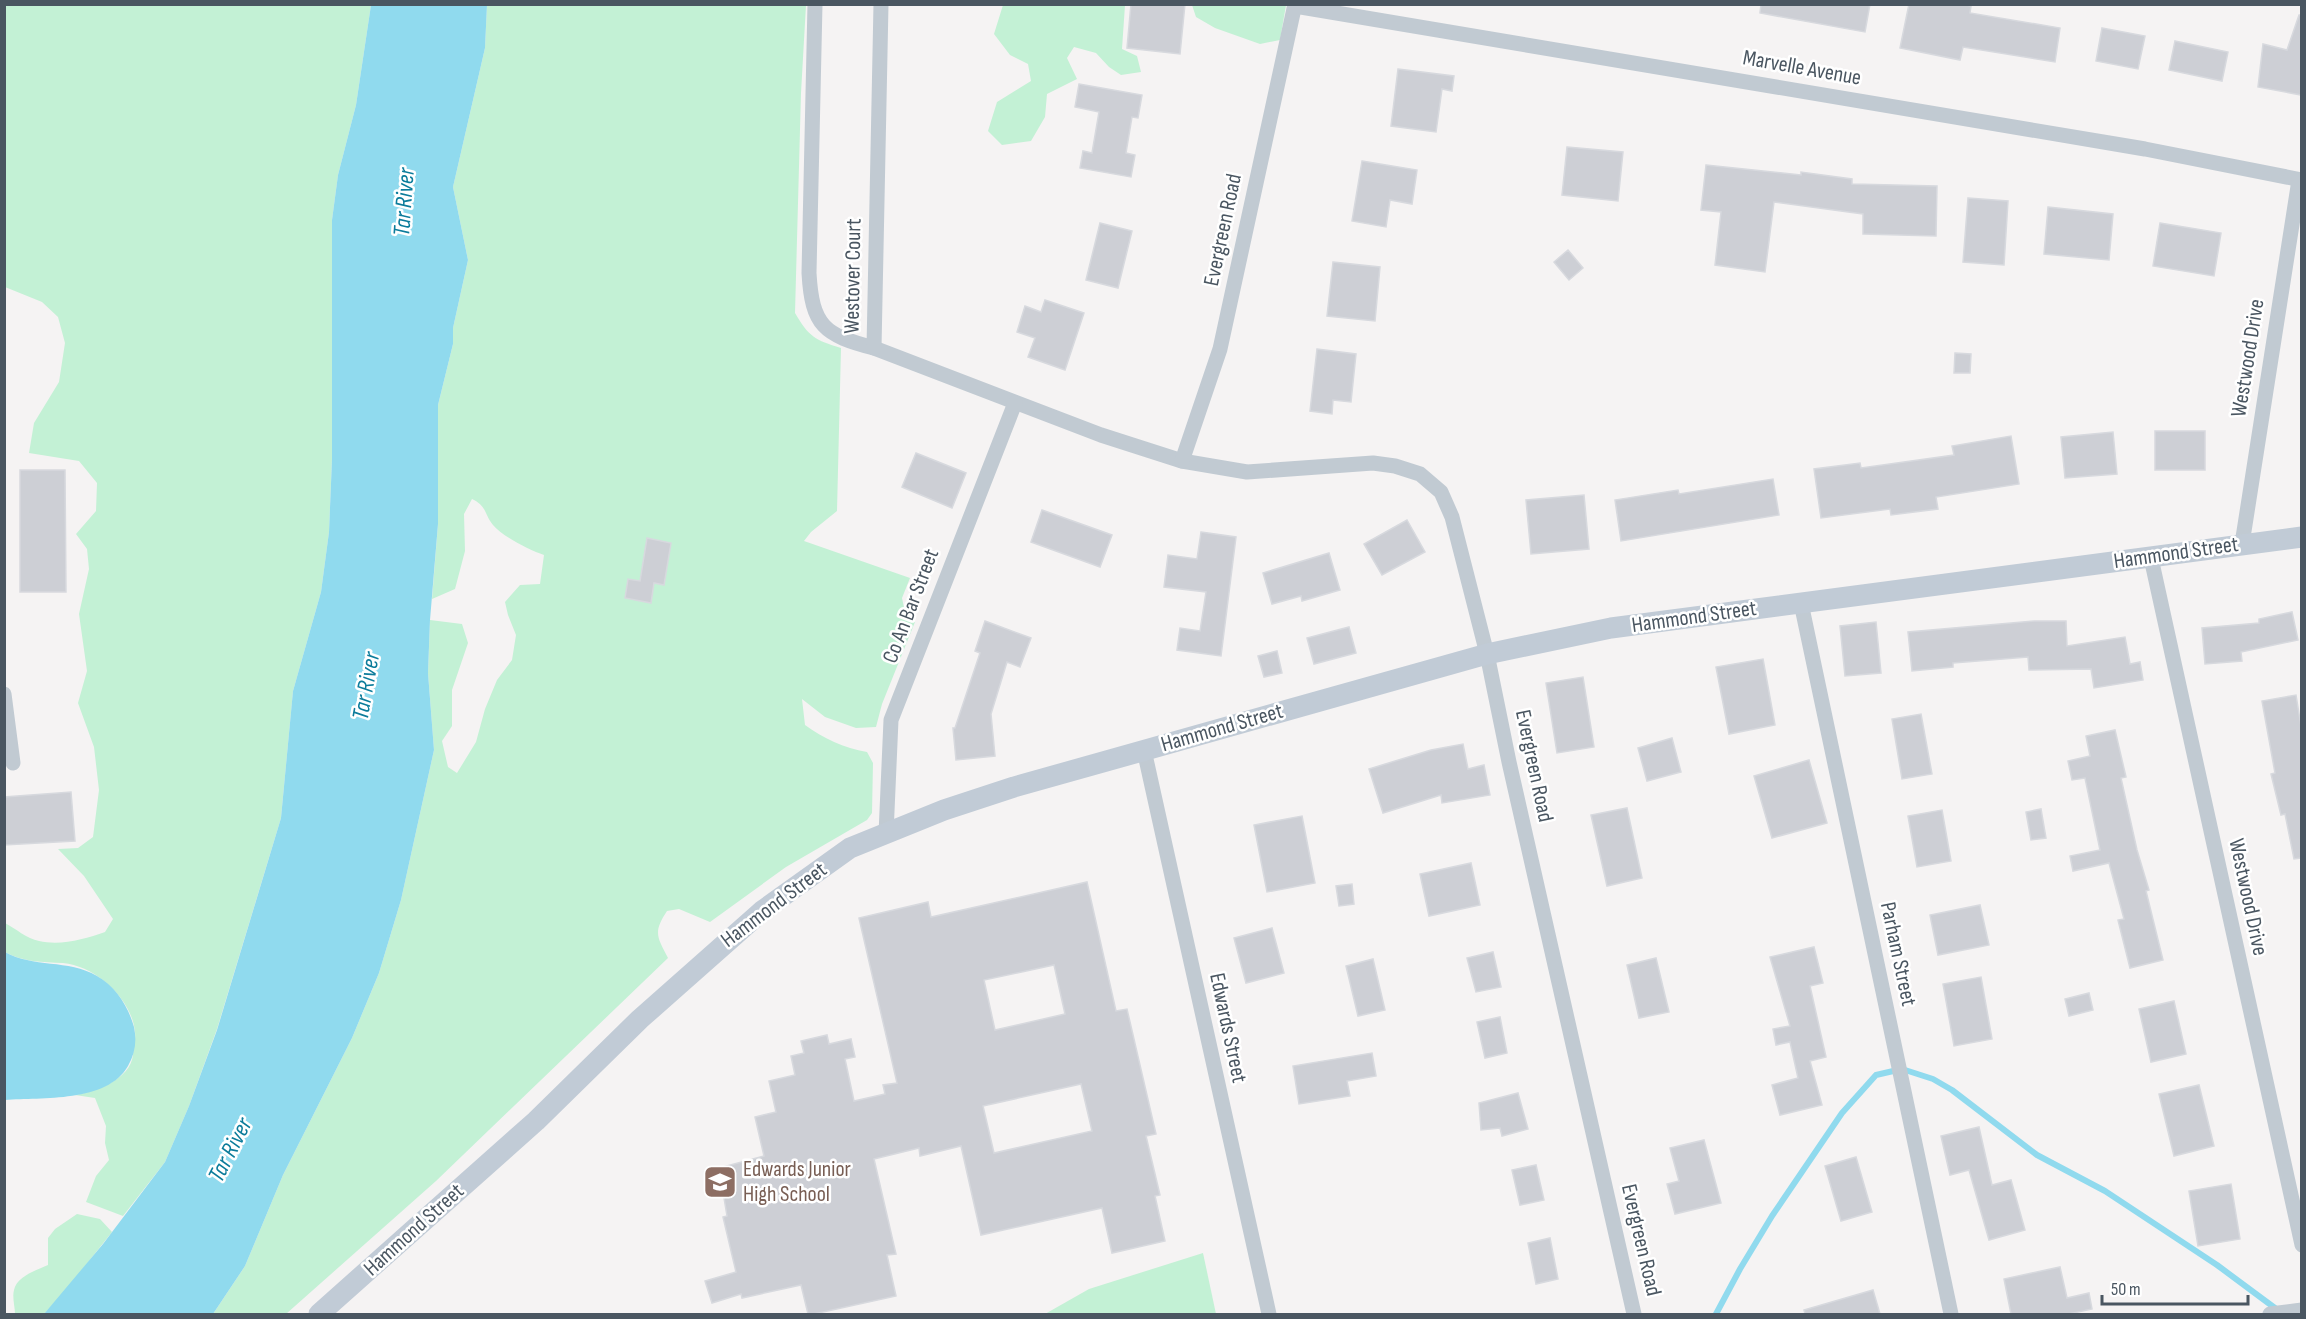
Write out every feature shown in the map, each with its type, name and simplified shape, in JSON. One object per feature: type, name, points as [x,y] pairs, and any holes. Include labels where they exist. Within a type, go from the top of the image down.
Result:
[{"type":"street","name":"Westover Court","points":[[815,4],[810,291],[816,312],[825,328],[843,340],[874,348],[881,4]]},
{"type":"street","name":"Evergreen Road","points":[[1182,461],[1220,349],[1295,5]]},
{"type":"street","name":"Marvelle Avenue","points":[[1295,5],[2145,149],[2300,180]]},
{"type":"street","name":"Westwood Drive","points":[[2242,544],[2300,180]]},
{"type":"street","name":"Evergreen Road","points":[[874,348],[1101,435],[1182,461],[1247,472],[1373,463],[1395,466],[1420,474],[1441,492],[1452,517],[1487,654],[1509,762],[1634,1314]]},
{"type":"street","name":"Co An Bar Street","points":[[886,834],[891,720],[1015,403]]},
{"type":"street","name":"Hammond Street","points":[[320,1314],[536,1121],[640,1019],[762,910],[850,848],[944,810],[1014,787],[1487,654],[1611,628],[2301,537]]},
{"type":"street","name":"Westwood Drive","points":[[2151,558],[2301,1245]]},
{"type":"street","name":"Parham Street","points":[[1801,603],[1951,1314]]},
{"type":"street","points":[[4,694],[12,763]]},
{"type":"street","name":"Edwards Street","points":[[1144,750],[1269,1314]]},
{"type":"street","points":[[2270,1314],[2301,1310]]},
{"type":"green space","points":[[5,5],[371,5],[356,105],[338,175],[332,220],[332,459],[329,532],[321,592],[293,691],[281,818],[217,1029],[189,1106],[165,1162],[123,1216],[86,1202],[96,1176],[109,1160],[105,1143],[106,1126],[95,1098],[75,1095],[111,1083],[119,1078],[131,1064],[135,1035],[127,1008],[110,986],[88,970],[63,963],[26,960],[5,952],[5,923],[35,940],[56,943],[105,932],[113,919],[84,876],[58,849],[78,848],[93,837],[99,790],[94,747],[78,703],[87,671],[79,614],[89,569],[87,549],[76,534],[96,511],[97,483],[79,461],[29,453],[34,423],[59,382],[65,343],[58,317],[42,302],[5,287]]},
{"type":"green space","points":[[487,5],[806,5],[801,93],[795,313],[809,333],[825,343],[841,348],[837,511],[811,532],[804,541],[910,578],[902,598],[906,617],[915,622],[882,704],[876,727],[856,728],[825,717],[802,699],[805,725],[834,742],[867,752],[873,763],[872,813],[867,820],[786,867],[710,922],[679,909],[667,911],[660,924],[658,935],[668,958],[436,1181],[286,1314],[213,1314],[245,1266],[283,1175],[352,1038],[379,973],[401,900],[434,750],[428,673],[430,620],[462,624],[468,643],[452,690],[452,726],[442,741],[448,767],[457,773],[476,742],[485,709],[497,680],[512,660],[516,635],[505,602],[520,585],[540,584],[544,555],[503,534],[490,521],[483,507],[472,499],[464,514],[465,551],[455,589],[432,599],[438,524],[438,405],[453,344],[453,328],[468,260],[453,187],[485,48]]},
{"type":"green space","points":[[1003,5],[1125,5],[1122,49],[1137,56],[1141,72],[1121,75],[1109,67],[1096,53],[1074,47],[1067,58],[1077,79],[1047,94],[1045,117],[1031,141],[1002,145],[988,131],[997,102],[1031,81],[1028,64],[1010,55],[994,34]]},
{"type":"green space","points":[[1192,5],[1286,5],[1280,40],[1260,44],[1215,28],[1196,17]]},
{"type":"green space","points":[[77,1214],[100,1219],[112,1232],[44,1314],[15,1314],[13,1296],[16,1285],[28,1274],[48,1265],[48,1238],[55,1229]]},
{"type":"green space","points":[[1203,1253],[1216,1314],[1045,1314],[1089,1289]]},
{"type":"water","name":"Tar River","points":[[371,5],[487,5],[485,48],[453,187],[468,260],[453,328],[453,344],[438,405],[438,524],[428,673],[434,750],[401,900],[379,973],[352,1038],[283,1175],[245,1266],[213,1314],[44,1314],[103,1244],[165,1162],[189,1106],[217,1030],[281,818],[293,691],[321,592],[329,532],[332,459],[332,220],[338,175],[356,105]]},
{"type":"water","points":[[5,952],[27,960],[86,971],[104,980],[115,991],[128,1012],[135,1037],[134,1052],[128,1066],[118,1078],[90,1092],[72,1096],[5,1100]]},
{"type":"building","points":[[1131,4],[1185,4],[1180,54],[1127,48]]},
{"type":"building","points":[[1761,4],[1870,4],[1865,32],[1760,13]]},
{"type":"building","points":[[1909,4],[1962,4],[1971,6],[1970,13],[2060,28],[2055,62],[1963,47],[1960,60],[1900,48]]},
{"type":"building","points":[[2299,15],[2301,15],[2301,95],[2258,87],[2263,44],[2287,50]]},
{"type":"building","points":[[2102,28],[2145,36],[2138,69],[2096,61]]},
{"type":"building","points":[[2175,41],[2228,52],[2222,81],[2169,70]]},
{"type":"building","points":[[1398,69],[1454,76],[1452,91],[1442,89],[1436,132],[1391,126]]},
{"type":"building","points":[[1079,84],[1142,95],[1138,118],[1132,117],[1126,153],[1135,155],[1131,177],[1080,168],[1083,151],[1092,153],[1099,112],[1075,107]]},
{"type":"building","points":[[1567,147],[1623,152],[1618,201],[1562,195]]},
{"type":"building","points":[[1362,161],[1417,170],[1412,204],[1390,200],[1386,227],[1352,221]]},
{"type":"building","points":[[1706,165],[1801,175],[1801,172],[1852,179],[1852,184],[1937,186],[1936,236],[1863,234],[1863,214],[1774,202],[1765,272],[1715,265],[1721,212],[1701,210]]},
{"type":"building","points":[[1968,198],[2008,201],[2004,265],[1963,262]]},
{"type":"building","points":[[2048,207],[2113,214],[2109,260],[2044,254]]},
{"type":"building","points":[[1100,223],[1132,231],[1118,288],[1086,280]]},
{"type":"building","points":[[2160,223],[2221,233],[2214,276],[2153,266]]},
{"type":"building","points":[[1568,250],[1583,268],[1569,280],[1554,262]]},
{"type":"building","points":[[1333,262],[1380,267],[1375,321],[1327,316]]},
{"type":"building","points":[[1045,300],[1084,313],[1065,370],[1028,357],[1035,338],[1017,332],[1025,306],[1041,312]]},
{"type":"building","points":[[1317,349],[1356,354],[1351,402],[1333,400],[1332,414],[1310,411]]},
{"type":"building","points":[[1955,353],[1971,354],[1970,373],[1954,373]]},
{"type":"building","points":[[2155,431],[2205,431],[2205,470],[2155,470]]},
{"type":"building","points":[[2113,432],[2117,474],[2065,478],[2061,437]]},
{"type":"building","points":[[2011,436],[2019,484],[1936,497],[1938,509],[1891,515],[1890,509],[1821,518],[1814,469],[1860,463],[1861,468],[1954,455],[1952,446]]},
{"type":"building","points":[[916,453],[966,473],[952,508],[902,487]]},
{"type":"building","points":[[20,470],[65,470],[66,592],[20,592]]},
{"type":"building","points":[[1773,479],[1779,515],[1621,541],[1615,500],[1678,490],[1679,494]]},
{"type":"building","points":[[1584,495],[1589,549],[1531,554],[1526,500]]},
{"type":"building","points":[[1042,510],[1112,535],[1100,567],[1031,542]]},
{"type":"building","points":[[1407,520],[1425,552],[1382,575],[1364,544]]},
{"type":"building","points":[[1201,532],[1236,537],[1221,656],[1177,650],[1180,628],[1200,631],[1206,592],[1164,587],[1168,555],[1197,559]]},
{"type":"building","points":[[647,538],[671,543],[664,585],[654,583],[651,603],[625,598],[628,579],[640,581]]},
{"type":"building","points":[[1329,553],[1340,590],[1302,601],[1301,596],[1272,604],[1263,573]]},
{"type":"building","points":[[2292,612],[2298,640],[2241,652],[2242,661],[2205,664],[2202,628],[2259,623],[2259,619]]},
{"type":"building","points":[[985,621],[1031,638],[1020,667],[1007,662],[991,714],[995,756],[956,760],[953,728],[955,728],[980,653],[975,651]]},
{"type":"building","points":[[2034,621],[2066,621],[2067,646],[2125,637],[2130,664],[2140,662],[2143,680],[2094,688],[2091,669],[2029,670],[2028,657],[1953,663],[1953,667],[1912,671],[1908,632]]},
{"type":"building","points":[[1876,622],[1881,673],[1845,676],[1840,626]]},
{"type":"building","points":[[1349,627],[1356,653],[1314,664],[1307,638]]},
{"type":"building","points":[[1277,651],[1282,673],[1264,677],[1258,656]]},
{"type":"building","points":[[1763,659],[1775,725],[1729,734],[1716,667]]},
{"type":"building","points":[[1583,677],[1594,747],[1557,753],[1546,683]]},
{"type":"building","points":[[2296,695],[2301,726],[2301,858],[2294,859],[2285,814],[2281,815],[2271,774],[2275,773],[2262,701]]},
{"type":"building","points":[[1921,714],[1932,774],[1902,779],[1892,719]]},
{"type":"building","points":[[2115,730],[2126,777],[2121,778],[2137,850],[2149,890],[2146,891],[2163,960],[2130,968],[2118,920],[2124,919],[2109,863],[2073,871],[2070,856],[2100,850],[2085,778],[2072,780],[2068,761],[2090,756],[2086,736]]},
{"type":"building","points":[[1672,738],[1681,772],[1647,781],[1638,748]]},
{"type":"building","points":[[1463,744],[1468,769],[1484,765],[1490,795],[1442,803],[1441,795],[1383,813],[1369,769],[1431,750]]},
{"type":"building","points":[[1809,760],[1827,823],[1772,838],[1754,776]]},
{"type":"building","points":[[71,792],[75,841],[4,845],[4,797]]},
{"type":"building","points":[[1627,808],[1642,878],[1607,886],[1591,815]]},
{"type":"building","points":[[2041,809],[2046,838],[2031,840],[2026,812]]},
{"type":"building","points":[[1942,810],[1951,861],[1917,867],[1908,816]]},
{"type":"building","points":[[1302,816],[1315,883],[1267,892],[1254,825]]},
{"type":"building","points":[[1471,863],[1480,905],[1429,916],[1420,874]]},
{"type":"building","points":[[1087,882],[1116,1011],[1127,1009],[1156,1134],[1146,1136],[1160,1195],[1155,1196],[1165,1241],[1112,1253],[1102,1208],[981,1235],[961,1146],[920,1156],[919,1148],[874,1159],[896,1254],[887,1255],[896,1296],[814,1314],[808,1314],[801,1285],[742,1298],[741,1294],[712,1303],[705,1281],[736,1272],[723,1217],[727,1216],[719,1168],[764,1156],[755,1117],[776,1112],[769,1081],[795,1075],[791,1056],[804,1053],[801,1041],[827,1035],[829,1044],[851,1039],[855,1057],[845,1059],[854,1101],[885,1094],[883,1085],[897,1083],[859,918],[928,902],[931,917]],"holes":[[[1054,965],[1065,1014],[995,1030],[984,980]],[[1081,1084],[1092,1131],[994,1153],[983,1106]]]},
{"type":"building","points":[[1352,884],[1354,904],[1339,906],[1336,886]]},
{"type":"building","points":[[1980,905],[1989,945],[1938,955],[1930,915]]},
{"type":"building","points":[[1272,928],[1284,973],[1246,983],[1234,938]]},
{"type":"building","points":[[1814,947],[1823,983],[1810,986],[1826,1057],[1810,1061],[1822,1105],[1780,1115],[1772,1085],[1798,1078],[1790,1042],[1776,1045],[1773,1029],[1790,1026],[1770,957]]},
{"type":"building","points":[[1493,952],[1501,987],[1476,992],[1467,958]]},
{"type":"building","points":[[1656,958],[1669,1012],[1639,1018],[1627,965]]},
{"type":"building","points":[[1373,959],[1385,1010],[1358,1016],[1346,966]]},
{"type":"building","points":[[1981,977],[1992,1039],[1954,1046],[1943,984]]},
{"type":"building","points":[[2089,993],[2093,1010],[2069,1016],[2065,999]]},
{"type":"building","points":[[2174,1001],[2186,1054],[2151,1062],[2139,1009]]},
{"type":"building","points":[[1500,1017],[1507,1053],[1485,1058],[1477,1022]]},
{"type":"building","points":[[1372,1053],[1376,1076],[1347,1081],[1350,1096],[1299,1104],[1293,1066]]},
{"type":"building","points":[[2199,1085],[2214,1146],[2174,1156],[2159,1094]]},
{"type":"building","points":[[1518,1093],[1528,1129],[1502,1136],[1500,1128],[1481,1130],[1479,1103]]},
{"type":"building","points":[[1979,1127],[1992,1185],[2011,1180],[2025,1230],[1989,1240],[1969,1170],[1950,1175],[1941,1136]]},
{"type":"building","points":[[1704,1140],[1721,1203],[1675,1214],[1667,1184],[1679,1181],[1670,1148]]},
{"type":"building","points":[[1856,1157],[1872,1212],[1841,1221],[1825,1166]]},
{"type":"building","points":[[1536,1165],[1544,1200],[1520,1205],[1512,1170]]},
{"type":"building","points":[[2231,1184],[2240,1239],[2198,1246],[2189,1191]]},
{"type":"building","points":[[1550,1238],[1558,1279],[1536,1284],[1528,1243]]},
{"type":"building","points":[[2060,1267],[2067,1298],[2089,1293],[2092,1309],[2069,1314],[2011,1314],[2004,1279]]},
{"type":"building","points":[[1873,1290],[1880,1314],[1805,1314],[1804,1310]]},
{"type":"waterway","points":[[1716,1314],[1772,1216],[1842,1113],[1876,1075],[1902,1069],[1933,1079],[1952,1090],[2037,1155],[2105,1191],[2217,1265],[2279,1311]]},
{"type":"place","name":"Edwards Junior High School","points":[[720,1182]]}]
